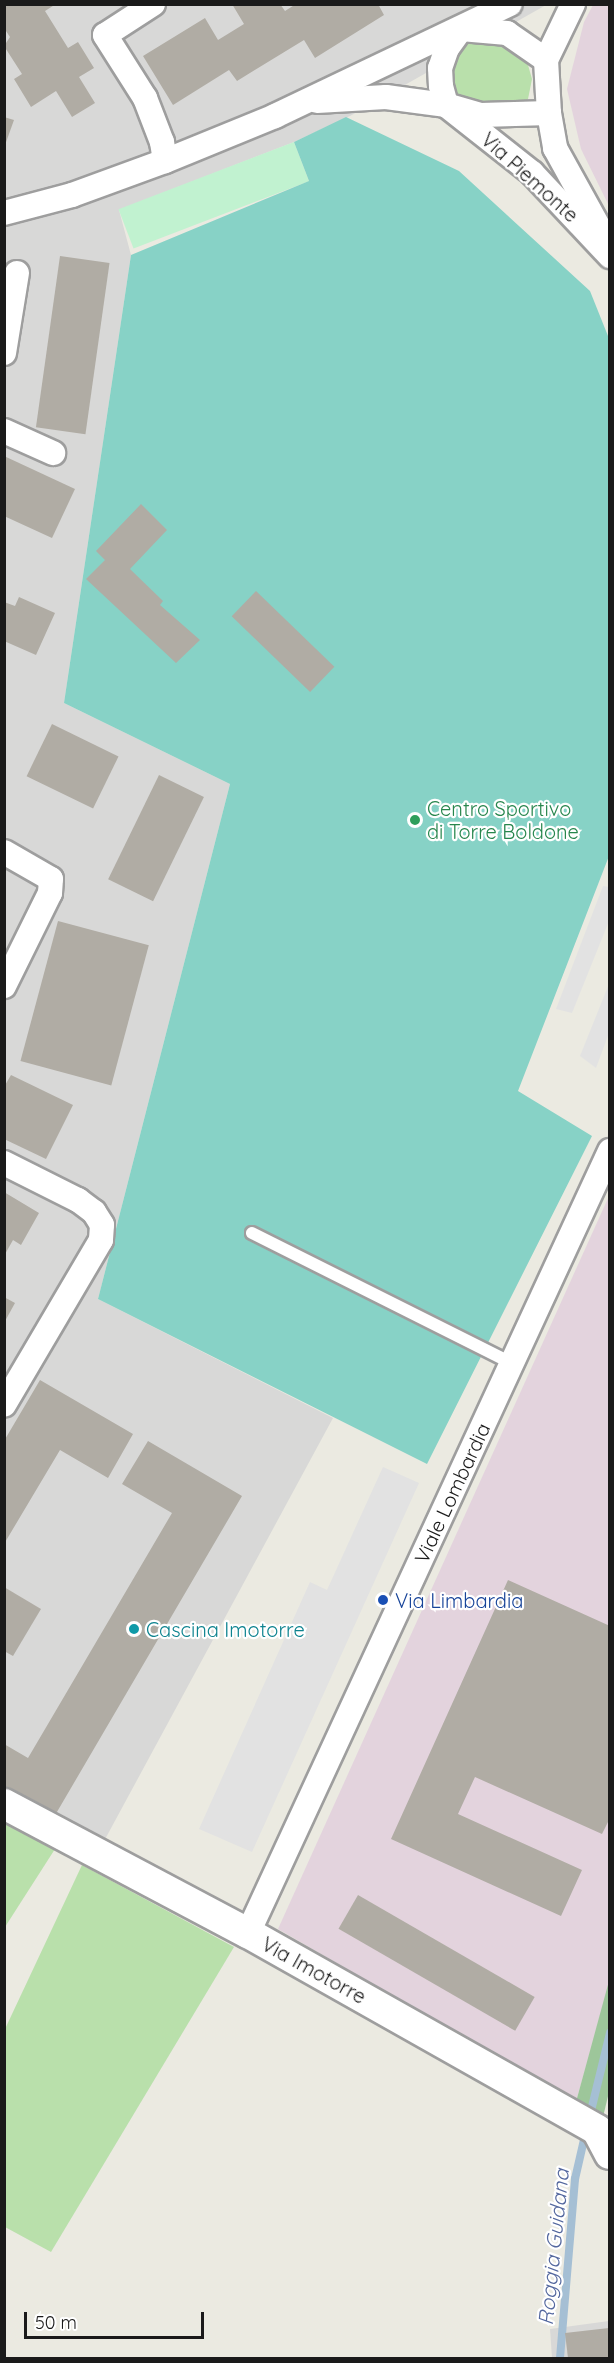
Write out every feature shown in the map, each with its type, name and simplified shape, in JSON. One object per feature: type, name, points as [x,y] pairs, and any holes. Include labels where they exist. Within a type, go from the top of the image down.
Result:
[{"type":"street","points":[[153,4],[105,35],[145,98],[162,142],[165,161]]},
{"type":"street","name":"Via Piemonte","points":[[4,213],[72,195],[165,161],[302,102],[510,4]]},
{"type":"street","points":[[573,4],[546,60],[549,113],[555,148],[609,249]]},
{"type":"street","points":[[446,105],[441,68],[447,48],[461,29]]},
{"type":"street","name":"Via Piemonte","points":[[461,29],[507,33],[546,60]]},
{"type":"street","name":"Via Piemonte","points":[[302,102],[386,97],[446,105],[481,115],[549,113]]},
{"type":"street","name":"Via Piemonte","points":[[446,105],[532,173],[609,255]]},
{"type":"street","points":[[4,353],[17,273]]},
{"type":"street","points":[[4,431],[53,453]]},
{"type":"street","points":[[4,852],[42,871],[51,879],[50,893],[4,986]]},
{"type":"street","name":"Viale Lombardia","points":[[248,1933],[609,1151]]},
{"type":"street","points":[[4,1163],[78,1200],[94,1212],[102,1226],[101,1240],[4,1405]]},
{"type":"street","name":"Via Imotorre","points":[[4,1804],[248,1933],[565,2112],[603,2142]]},
{"type":"lane","points":[[252,1233],[512,1363]]},
{"type":"shaded area","points":[[5,5],[546,5],[350,116],[294,142],[119,210],[131,255],[64,703],[230,784],[98,1299],[333,1418],[103,1843],[5,1788]]},
{"type":"shaded area","points":[[593,5],[609,5],[609,206],[581,149],[567,89],[584,22]]},
{"type":"shaded area","name":"Centro Sportivo di Torre Boldone","points":[[346,117],[459,171],[590,291],[610,341],[609,856],[518,1091],[592,1136],[427,1464],[98,1299],[230,784],[64,703],[131,255],[309,181],[294,142]]},
{"type":"shaded area","points":[[603,886],[609,887],[609,921],[572,1013],[556,1009]]},
{"type":"shaded area","points":[[609,984],[609,1033],[596,1068],[580,1056]]},
{"type":"shaded area","points":[[609,1196],[610,1981],[576,2102],[278,1929]]},
{"type":"shaded area","points":[[383,1467],[419,1483],[252,1852],[199,1829],[310,1582],[327,1590]]},
{"type":"shaded area","points":[[609,2321],[609,2358],[552,2358],[550,2329]]},
{"type":"green space","points":[[470,41],[499,42],[526,58],[532,79],[528,99],[520,104],[503,106],[454,98],[450,76],[457,52]]},
{"type":"green space","points":[[294,142],[309,181],[134,249],[118,209]]},
{"type":"green space","points":[[5,1821],[55,1849],[5,1927]]},
{"type":"green space","points":[[82,1865],[234,1947],[51,2252],[5,2227],[5,2029]]},
{"type":"green space","points":[[609,1981],[609,2092],[603,2117],[576,2102]]},
{"type":"building","points":[[4,4],[56,4],[45,11],[68,48],[78,42],[94,68],[79,77],[95,103],[72,117],[56,91],[31,107],[14,79],[22,74],[4,46],[10,37],[4,28]]},
{"type":"building","points":[[232,4],[280,4],[285,11],[296,4],[378,4],[384,15],[315,58],[304,40],[237,81],[229,70],[173,105],[143,56],[205,18],[218,40],[244,24]]},
{"type":"building","points":[[4,117],[14,120],[5,145],[4,144]]},
{"type":"building","points":[[60,256],[110,263],[85,434],[36,427]]},
{"type":"building","points":[[4,456],[75,489],[52,538],[4,516]]},
{"type":"building","points":[[141,504],[167,530],[130,569],[163,601],[160,605],[200,640],[176,663],[86,579],[105,560],[96,551]]},
{"type":"building","points":[[256,591],[334,667],[310,692],[232,616]]},
{"type":"building","points":[[19,597],[55,613],[36,655],[4,641],[4,602],[15,606]]},
{"type":"building","points":[[52,724],[119,756],[93,809],[27,776]]},
{"type":"building","points":[[159,775],[204,797],[153,901],[108,879]]},
{"type":"building","points":[[58,921],[149,945],[111,1085],[20,1061]]},
{"type":"building","points":[[11,1075],[73,1105],[46,1159],[4,1139],[4,1087]]},
{"type":"building","points":[[4,1192],[39,1213],[21,1245],[13,1240],[4,1256]]},
{"type":"building","points":[[4,1297],[15,1303],[4,1323]]},
{"type":"building","points":[[40,1380],[133,1434],[108,1478],[60,1450],[4,1544],[4,1441]]},
{"type":"building","name":"Cascina Imotorre","points":[[148,1441],[242,1496],[54,1817],[4,1788],[4,1744],[28,1758],[172,1513],[122,1484]]},
{"type":"building","points":[[508,1580],[610,1626],[610,1818],[602,1834],[475,1777],[458,1814],[582,1870],[561,1916],[391,1839]]},
{"type":"building","points":[[4,1587],[41,1609],[13,1656],[4,1651]]},
{"type":"building","points":[[358,1895],[535,1997],[515,2031],[338,1929]]},
{"type":"building","points":[[609,2328],[610,2358],[568,2358],[565,2333]]},
{"type":"waterway","name":"Roggia Guidana","points":[[589,2119],[610,2033]]},
{"type":"waterway","name":"Roggia Guidana","points":[[560,2358],[575,2179],[586,2131]]},
{"type":"place","name":"Centro Sportivo di Torre Boldone","points":[[415,820]]},
{"type":"place","name":"Via Limbardia","points":[[383,1600]]},
{"type":"place","name":"Cascina Imotorre","points":[[134,1629]]}]
